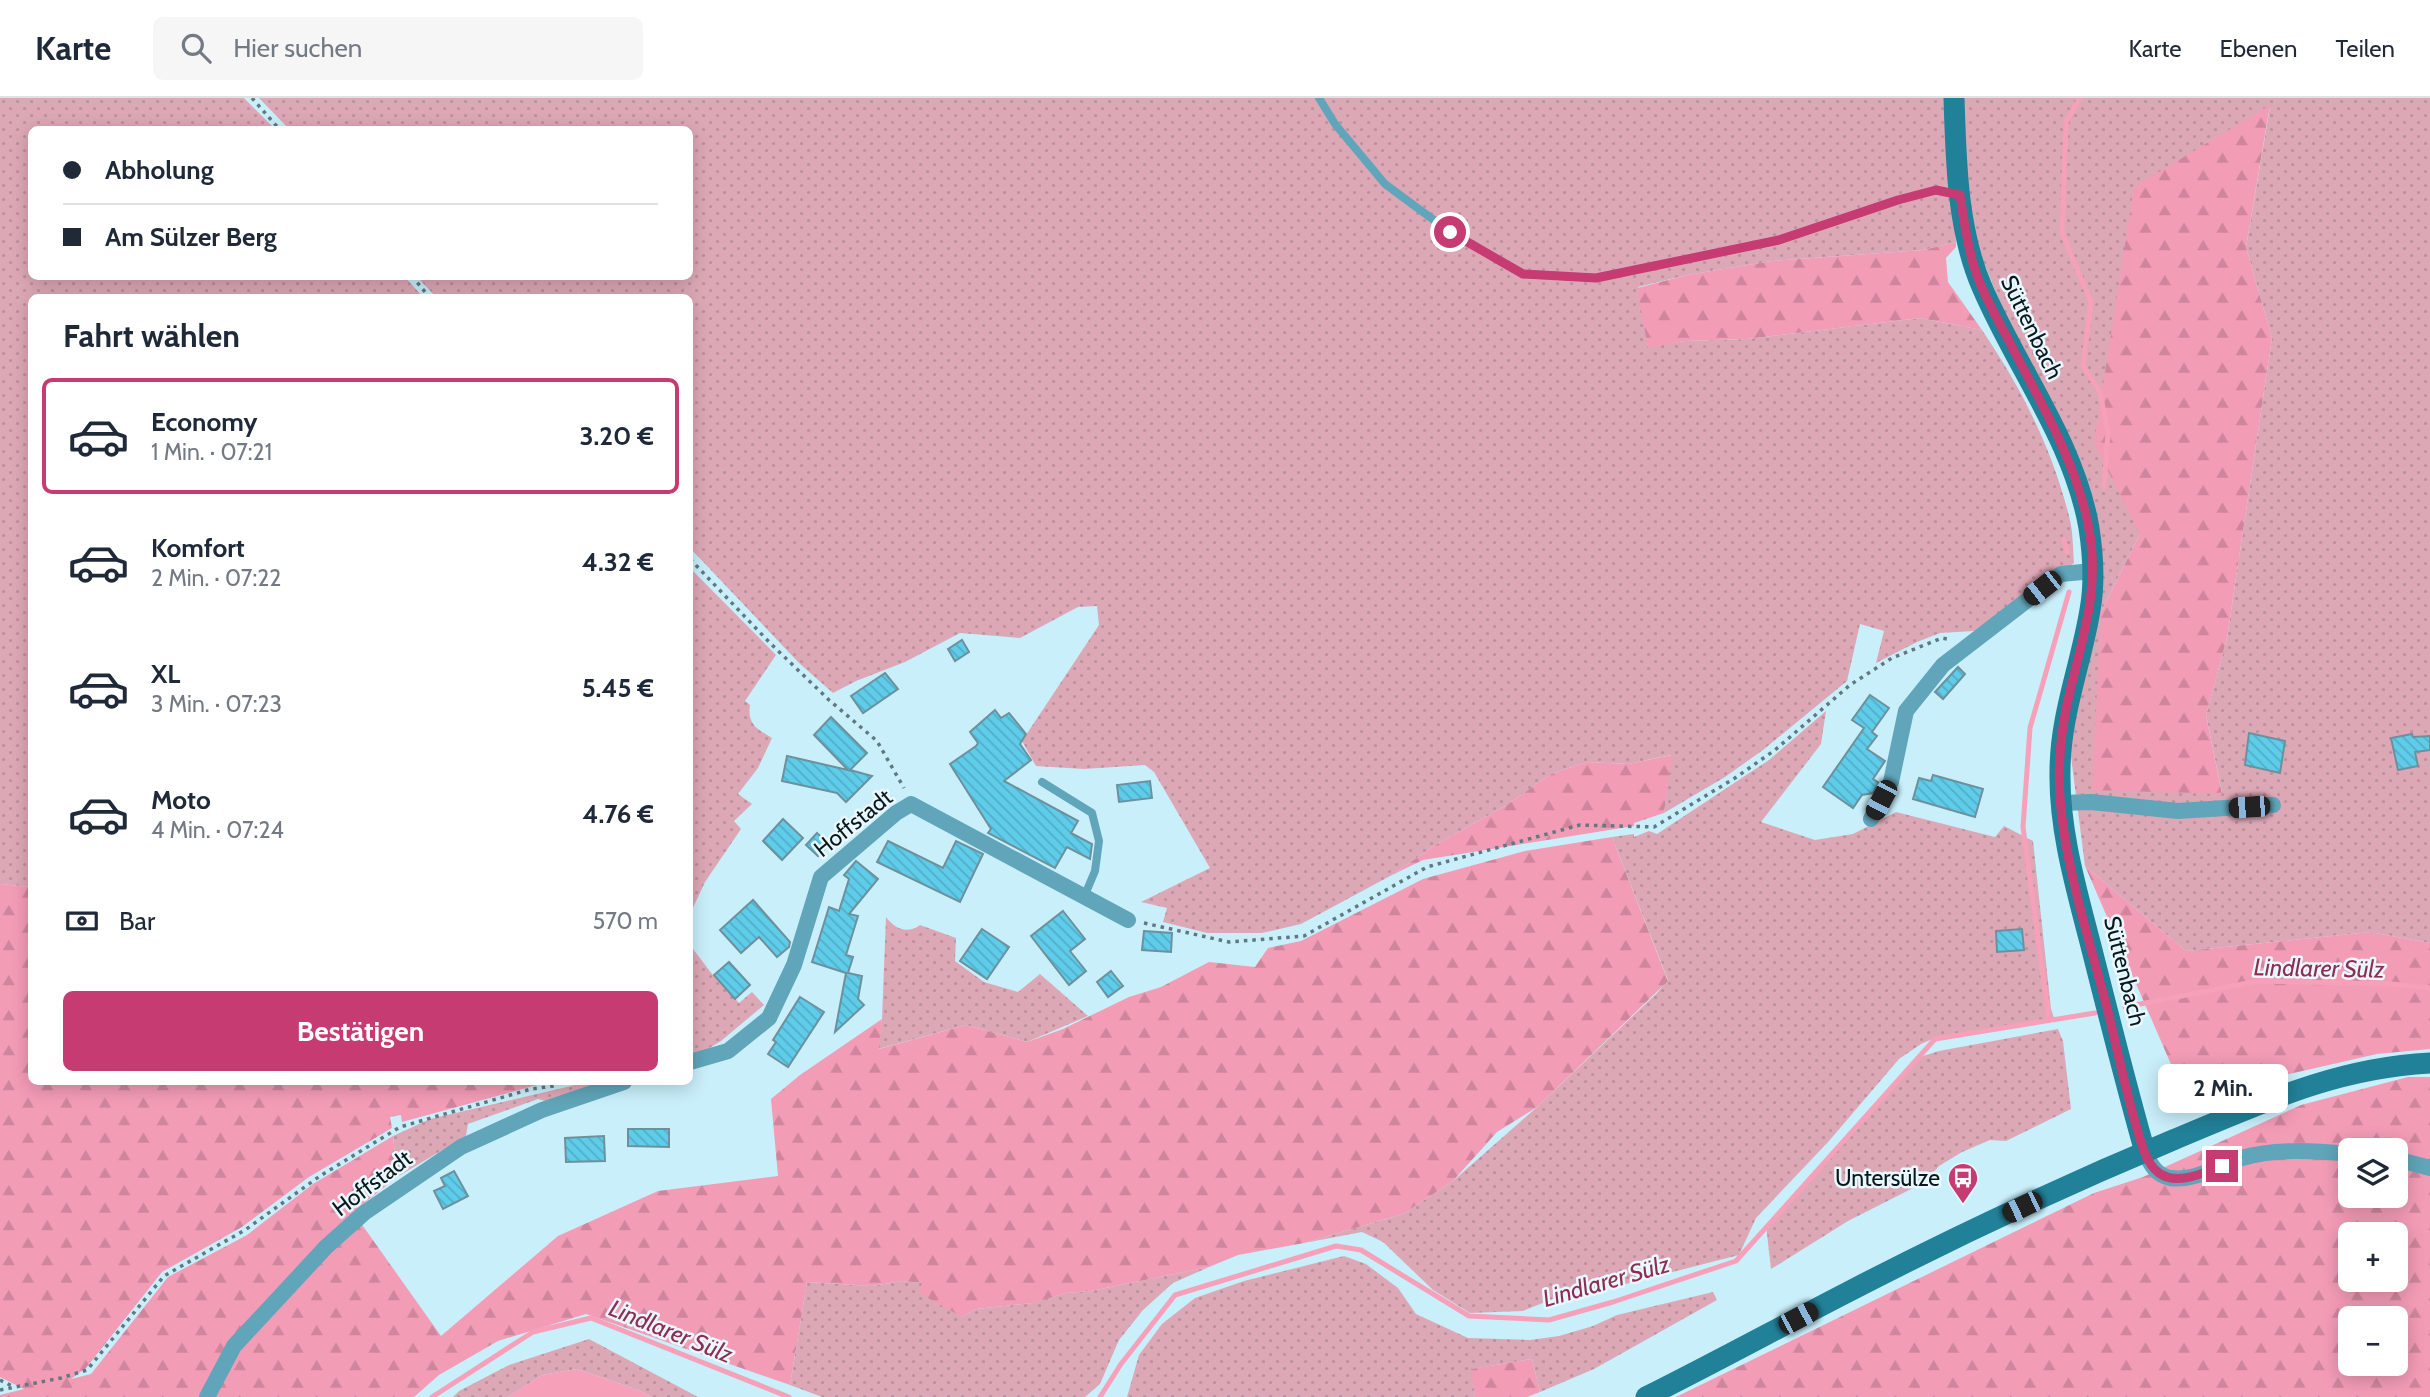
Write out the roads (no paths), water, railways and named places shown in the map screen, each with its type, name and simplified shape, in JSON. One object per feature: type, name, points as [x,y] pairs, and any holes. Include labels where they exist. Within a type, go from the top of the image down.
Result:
[{"type":"street","name":"Süttenbach","points":[[1954,98],[1960,195],[1966,237],[1981,287],[2075,477],[2089,526],[2093,571],[2090,610],[2063,723],[2060,803],[2071,865],[2145,1152]]},
{"type":"street","points":[[1871,819],[1891,782],[1906,711],[1943,665],[2061,574],[2093,571]]},
{"type":"street","points":[[2060,803],[2091,802],[2178,811],[2273,805]]},
{"type":"street","name":"Hoffstadt","points":[[693,1061],[729,1051],[769,1018],[794,965],[821,877],[896,813],[911,804],[1128,919]]},
{"type":"street","points":[[1646,1397],[1916,1257],[2145,1152],[2320,1081],[2374,1069],[2430,1063]]},
{"type":"street","name":"Hoffstadt","points":[[207,1397],[234,1346],[326,1247],[364,1213],[461,1147],[542,1110],[615,1085]]},
{"type":"street","points":[[2145,1152],[2158,1172],[2167,1177],[2180,1178],[2200,1175],[2244,1158],[2288,1152],[2338,1154]]},
{"type":"street","points":[[2408,1162],[2430,1168]]},
{"type":"lane","points":[[1319,98],[1335,124],[1385,184],[1450,232],[1523,274],[1596,278],[1779,240],[1936,190],[1960,195]]},
{"type":"lane","points":[[1042,782],[1092,813],[1099,841],[1095,871],[1084,897]]},
{"type":"waterway","points":[[2080,98],[2066,122],[2062,233],[2091,302],[2083,366],[2100,392],[2108,433],[2104,487]]},
{"type":"waterway","points":[[2064,540],[2067,552]]},
{"type":"waterway","points":[[2049,1020],[2023,827],[2030,728],[2069,592]]},
{"type":"waterway","name":"Lindlarer Sülz","points":[[2125,1007],[2258,981],[2392,984],[2430,988]]},
{"type":"waterway","name":"Lindlarer Sülz","points":[[1100,1397],[1121,1364],[1175,1295],[1336,1246],[1361,1250],[1469,1316],[1549,1320],[1736,1261],[1935,1039],[2095,1013]]},
{"type":"waterway","name":"Lindlarer Sülz","points":[[432,1397],[533,1332],[591,1318],[789,1397]]},
{"type":"place","name":"Untersülze","points":[[1963,1205]]}]
